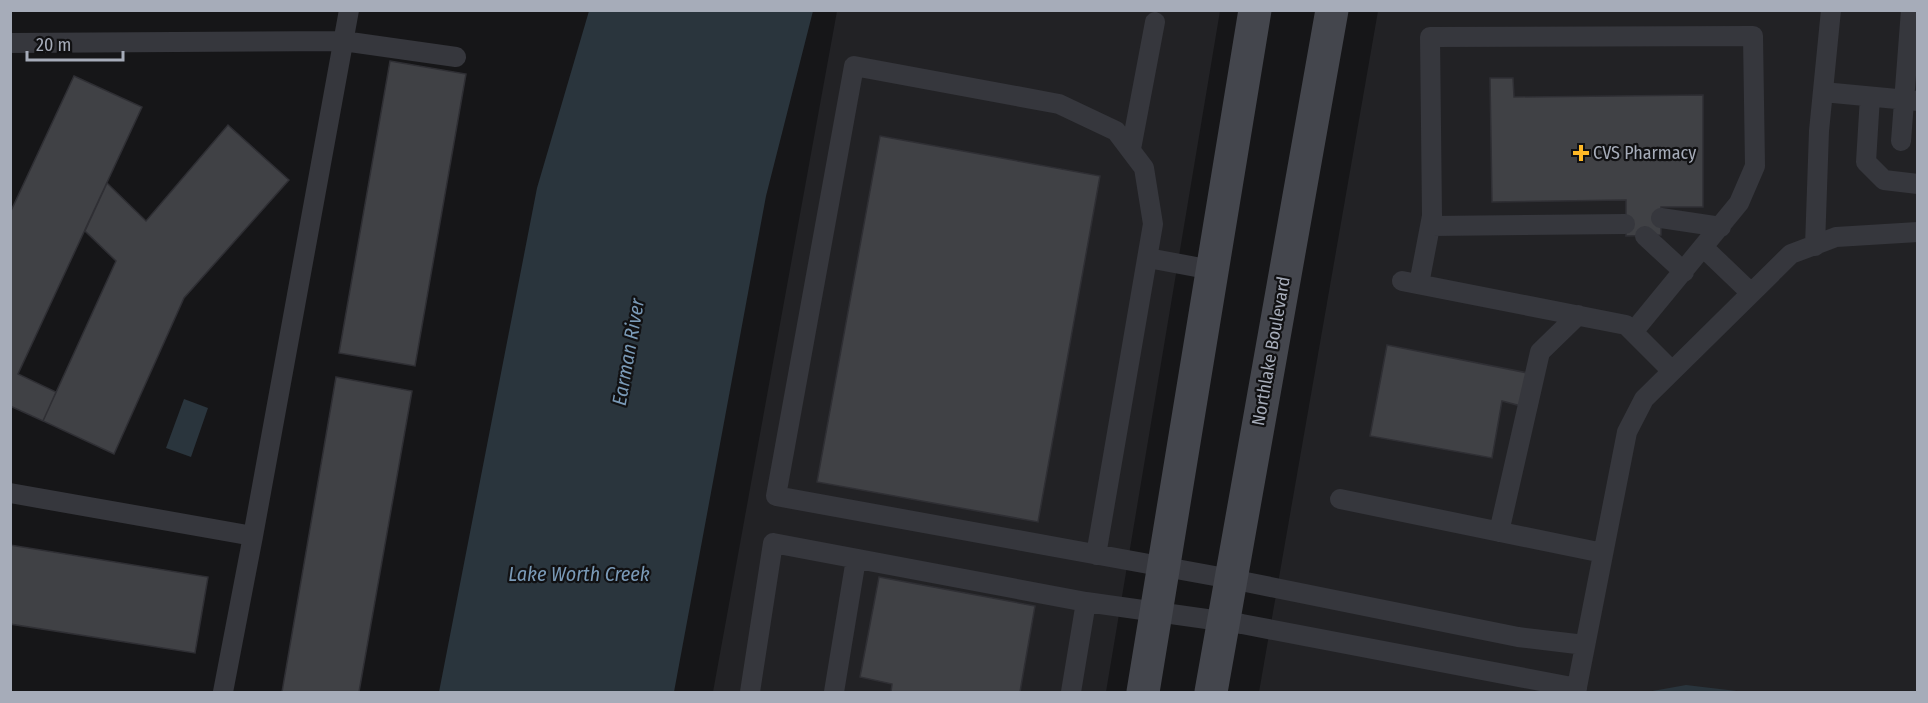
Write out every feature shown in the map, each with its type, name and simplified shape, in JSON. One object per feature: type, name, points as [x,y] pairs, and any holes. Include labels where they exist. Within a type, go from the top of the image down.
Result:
[{"type":"main road","points":[[1143,693],[1255,10]]},
{"type":"main road","name":"Northlake Boulevard","points":[[1211,693],[1332,10]]},
{"type":"lane","points":[[223,693],[349,10]]},
{"type":"lane","points":[[1815,246],[1819,131],[1831,10]]},
{"type":"lane","points":[[1901,141],[1911,100],[1911,10]]},
{"type":"lane","points":[[1131,149],[1155,22]]},
{"type":"lane","points":[[1634,332],[1739,203],[1755,166],[1753,36],[1430,37],[1431,225],[1411,282],[1626,325],[1672,371]]},
{"type":"lane","points":[[10,44],[343,40],[456,57]]},
{"type":"lane","points":[[1095,555],[1153,224],[1144,168],[1116,131],[1059,104],[855,66],[777,496],[1163,568],[1231,579],[1518,637],[1585,645]]},
{"type":"lane","points":[[1823,92],[1911,100]]},
{"type":"lane","points":[[1870,97],[1866,162],[1884,180],[1917,184]]},
{"type":"lane","points":[[1661,218],[1720,227]]},
{"type":"lane","points":[[1431,225],[1625,224]]},
{"type":"lane","points":[[750,693],[773,543],[1086,602],[1223,621],[1577,690],[1627,432],[1644,399],[1791,254],[1836,237],[1917,232]]},
{"type":"lane","points":[[1645,236],[1684,272]]},
{"type":"lane","points":[[1704,248],[1751,293]]},
{"type":"lane","points":[[1148,258],[1212,270]]},
{"type":"lane","points":[[1499,532],[1540,352],[1578,315]]},
{"type":"lane","points":[[10,493],[253,536]]},
{"type":"lane","points":[[1340,499],[1603,553]]},
{"type":"lane","points":[[834,693],[856,559]]},
{"type":"lane","points":[[1071,693],[1086,602]]},
{"type":"shaded area","points":[[837,11],[1220,11],[1106,692],[713,692]]},
{"type":"shaded area","points":[[1378,11],[1917,11],[1917,692],[1259,692]]},
{"type":"water","name":"Lake Worth Creek","points":[[589,11],[813,11],[766,196],[674,692],[439,692],[537,188]]},
{"type":"water","points":[[184,399],[208,408],[191,457],[166,448]]},
{"type":"water","points":[[1686,685],[1745,692],[1647,692]]},
{"type":"building","points":[[390,61],[466,74],[415,366],[339,353]]},
{"type":"building","points":[[74,76],[142,107],[18,374],[56,392],[43,421],[10,406],[10,213]]},
{"type":"building","name":"CVS Pharmacy","points":[[1490,78],[1513,78],[1514,97],[1703,95],[1703,207],[1661,207],[1661,235],[1626,236],[1626,200],[1492,202]]},
{"type":"building","points":[[228,125],[289,180],[184,298],[114,454],[43,421],[116,261],[85,231],[107,183],[146,221]]},
{"type":"building","points":[[880,136],[1100,176],[1038,522],[817,482]]},
{"type":"building","points":[[1387,345],[1543,376],[1536,410],[1502,401],[1492,458],[1370,436]]},
{"type":"building","points":[[336,377],[412,391],[359,692],[282,692]]},
{"type":"building","points":[[10,545],[208,577],[195,653],[10,624]]},
{"type":"building","points":[[879,577],[1035,606],[1020,692],[891,692],[892,684],[860,677]]},
{"type":"place","name":"CVS Pharmacy","points":[[1581,153]]},
{"type":"water label","name":"Earman River","points":[[628,352]]}]
